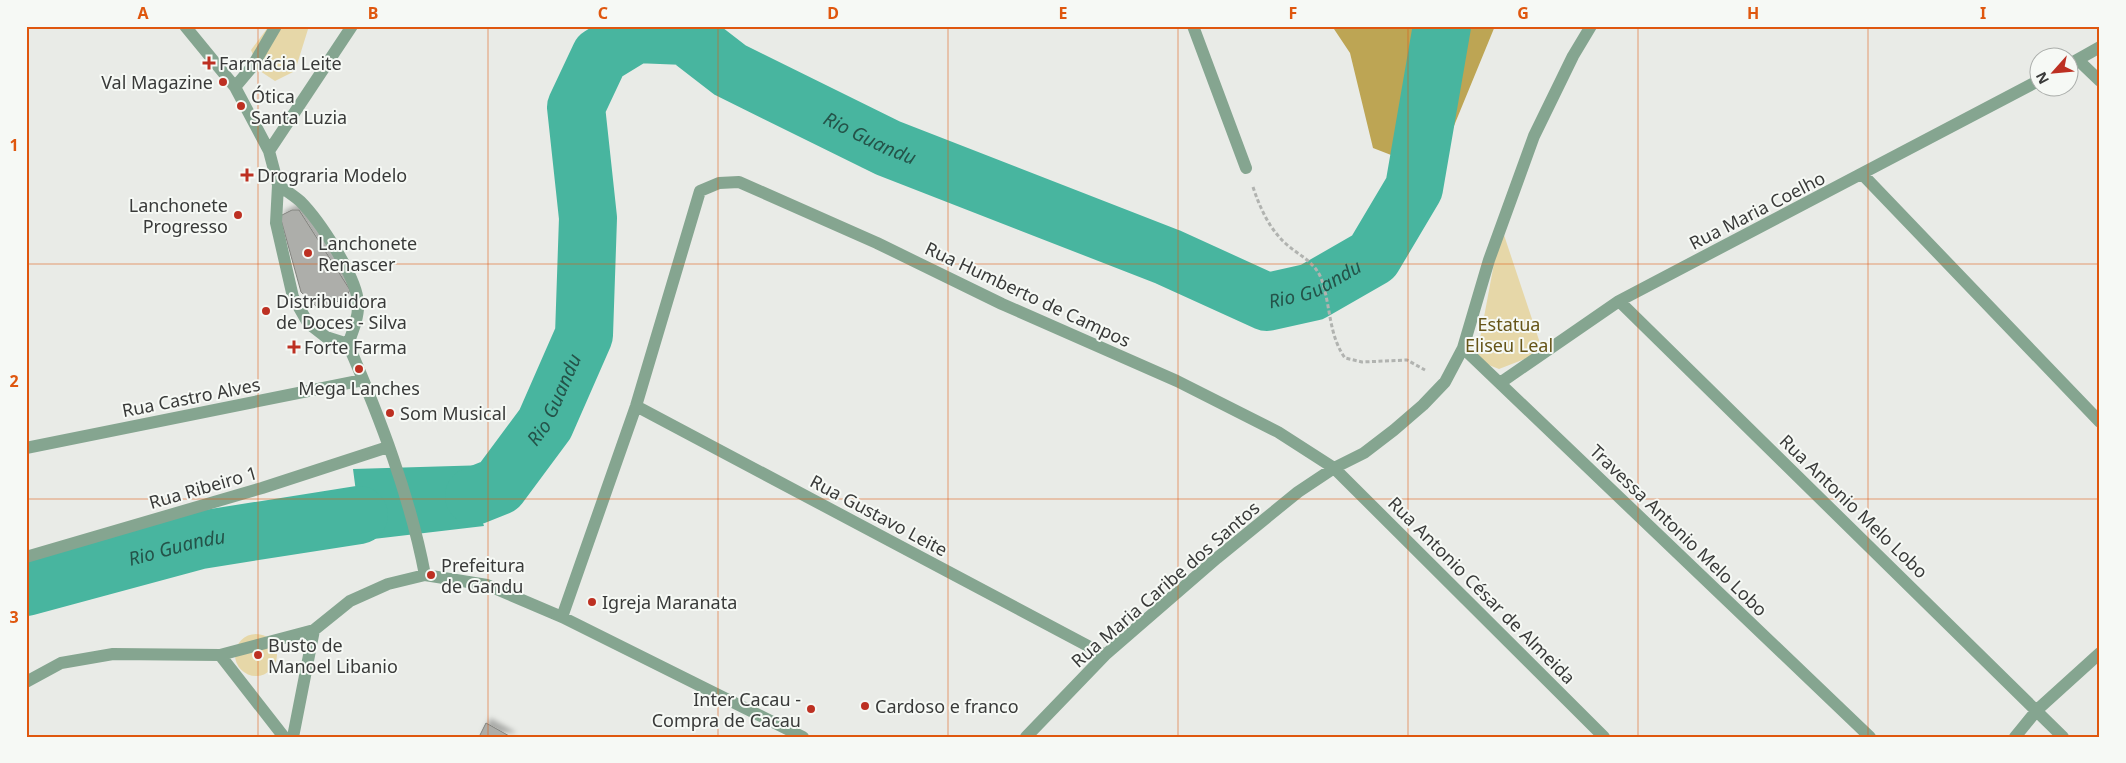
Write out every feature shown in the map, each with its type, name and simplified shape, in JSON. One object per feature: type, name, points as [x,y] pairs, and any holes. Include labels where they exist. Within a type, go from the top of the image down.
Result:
[{"type":"street","points":[[185,26],[235,87],[269,151],[278,185],[276,223],[293,296],[308,323],[326,337],[348,344]]},
{"type":"street","points":[[235,87],[252,67],[276,26]]},
{"type":"street","points":[[269,151],[352,26]]},
{"type":"street","points":[[1193,26],[1246,168]]},
{"type":"street","name":"Rua Maria Caribe dos Santos","points":[[1026,737],[1106,655],[1298,492],[1334,468],[1364,453],[1423,405],[1444,382],[1464,348],[1489,260],[1534,136],[1573,56],[1591,26]]},
{"type":"street","points":[[2078,60],[2100,47]]},
{"type":"street","points":[[2078,66],[2100,81]]},
{"type":"street","name":"Rua Maria Coelho","points":[[1500,383],[1619,302],[2028,86]]},
{"type":"street","points":[[1863,175],[2100,422]]},
{"type":"street","name":"Rua Humberto de Campos","points":[[636,406],[700,191],[718,182],[739,182],[1002,304],[1177,381],[1278,432],[1334,468]]},
{"type":"street","points":[[278,185],[300,202],[314,218],[354,280],[358,304],[354,327],[348,344],[394,460],[420,550],[425,576]]},
{"type":"street","name":"Rua Antonio Melo Lobo","points":[[1619,302],[2038,710],[2063,737]]},
{"type":"street","name":"Travessa Antonio Melo Lobo","points":[[1464,348],[1870,737]]},
{"type":"street","name":"Rua Castro Alves","points":[[26,448],[363,380]]},
{"type":"street","points":[[562,617],[636,406]]},
{"type":"street","name":"Rua Gustavo Leite","points":[[636,406],[1106,655]]},
{"type":"street","name":"Rua Ribeiro 1","points":[[26,557],[262,488],[388,447]]},
{"type":"street","name":"Rua Antonio César de Almeida","points":[[1334,468],[1604,737]]},
{"type":"street","points":[[26,682],[61,663],[113,654],[220,655],[314,630],[350,601],[388,584],[425,576],[487,585],[562,617],[803,737]]},
{"type":"street","points":[[293,737],[314,630]]},
{"type":"street","points":[[2015,737],[2038,710],[2100,653]]},
{"type":"street","points":[[220,655],[284,737]]},
{"type":"path","points":[[1246,168],[1262,212],[1286,243],[1312,263],[1320,277],[1336,345],[1348,360],[1362,362],[1407,360],[1444,382]]},
{"type":"green space","points":[[269,26],[309,26],[295,71],[275,81],[260,71],[251,50]]},
{"type":"green space","name":"Estatua Eliseu Leal","points":[[1501,226],[1543,352],[1499,369],[1476,360]]},
{"type":"green space","points":[[260,634],[268,637],[274,643],[277,655],[274,667],[268,673],[252,676],[244,673],[238,667],[235,651],[238,643],[244,637]]},
{"type":"shaded area","points":[[1332,26],[1495,26],[1435,172],[1373,148],[1350,53]]},
{"type":"shaded area","points":[[488,465],[474,496],[484,526],[365,540],[359,515],[353,469]]},
{"type":"building","name":"Lanchonete Renascer","points":[[292,210],[299,210],[350,290],[345,299],[318,308],[301,292],[280,216]]},
{"type":"building","points":[[486,723],[511,737],[479,737]]},
{"type":"waterway","name":"Rio Guandu","points":[[474,496],[499,486],[545,424],[584,335],[588,218],[576,107],[600,56],[636,34],[686,36],[730,70],[888,148],[1168,257],[1267,302],[1312,292],[1373,257],[1414,188],[1442,26]]},
{"type":"waterway","name":"Rio Guandu","points":[[26,587],[200,540],[359,515]]},
{"type":"place","name":"Farmácia Leite","points":[[209,63]]},
{"type":"place","name":"Val Magazine","points":[[223,82]]},
{"type":"place","name":"Ótica Santa Luzia","points":[[241,106]]},
{"type":"place","name":"Drograria Modelo","points":[[247,175]]},
{"type":"place","name":"Lanchonete Progresso","points":[[238,215]]},
{"type":"place","name":"Lanchonete Renascer","points":[[308,253]]},
{"type":"place","name":"Distribuidora de Doces - Silva","points":[[266,311]]},
{"type":"place","name":"Forte Farma","points":[[294,347]]},
{"type":"place","name":"Mega Lanches","points":[[359,369]]},
{"type":"place","name":"Som Musical","points":[[390,413]]},
{"type":"place","name":"Prefeitura de Gandu","points":[[431,575]]},
{"type":"place","name":"Igreja Maranata","points":[[592,602]]},
{"type":"place","name":"Busto de Manoel Libanio","points":[[258,655]]},
{"type":"place","name":"Cardoso e franco","points":[[865,706]]},
{"type":"place","name":"Inter Cacau - Compra de Cacau","points":[[811,709]]}]
